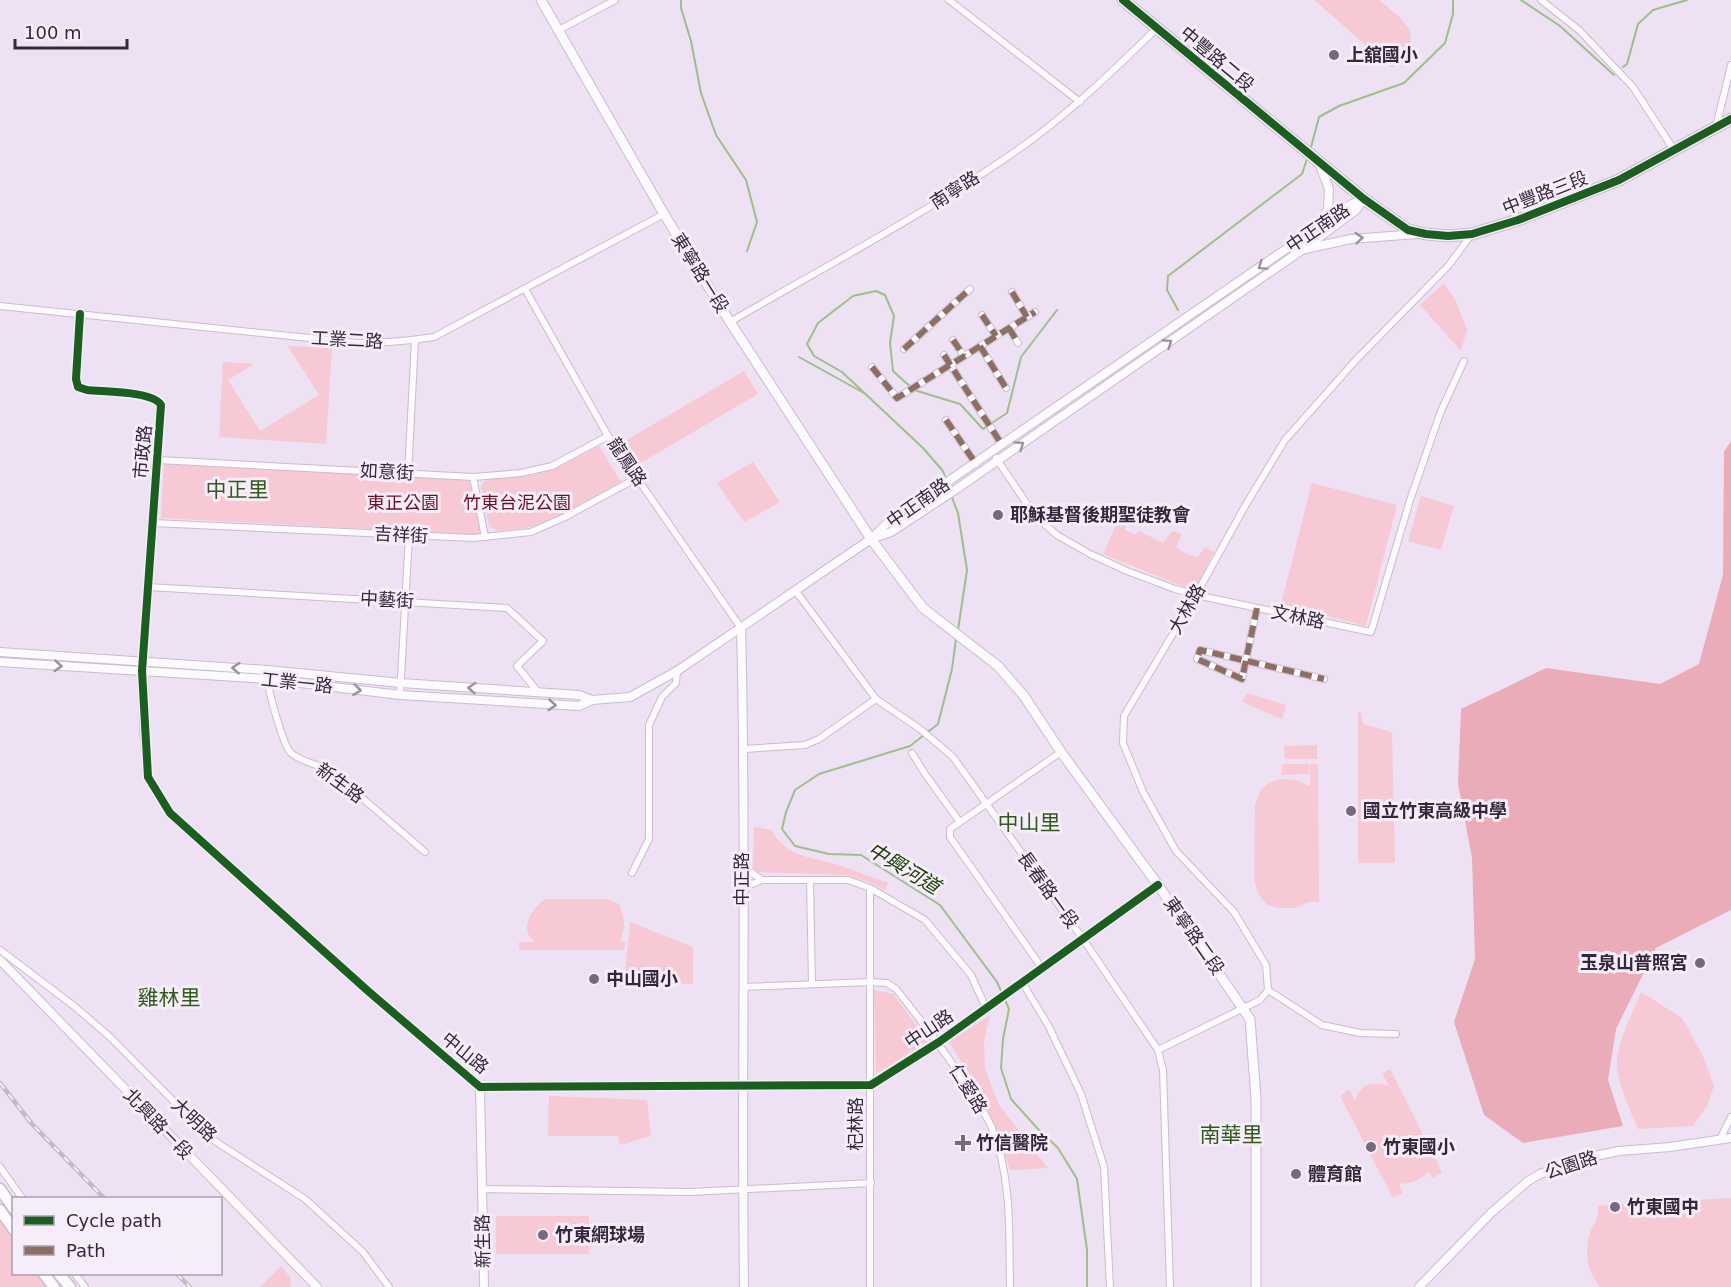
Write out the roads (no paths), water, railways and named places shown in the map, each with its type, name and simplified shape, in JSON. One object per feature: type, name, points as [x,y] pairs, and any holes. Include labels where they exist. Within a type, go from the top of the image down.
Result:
[{"type":"main road","name":"東寧路一段","points":[[541,0],[664,214],[730,322],[871,539]]},
{"type":"main road","name":"中豐路二段","points":[[1123,0],[1319,162]]},
{"type":"main road","name":"中豐路三段","points":[[1364,200],[1408,230],[1448,236],[1472,234],[1518,220],[1619,180],[1731,120]]},
{"type":"main road","points":[[1319,162],[1364,200]]},
{"type":"main road","name":"東寧路二段","points":[[871,539],[923,608],[998,666],[1024,696],[1061,753],[1158,885],[1250,1018],[1256,1099],[1256,1287]]},
{"type":"main road","points":[[0,1189],[12,1206]]},
{"type":"main road","points":[[0,1210],[12,1227]]},
{"type":"main road","points":[[45,1275],[54,1287]]},
{"type":"main road","points":[[60,1275],[70,1287]]},
{"type":"street","points":[[559,30],[615,0]]},
{"type":"street","points":[[949,0],[1080,102]]},
{"type":"street","points":[[1541,0],[1579,30],[1633,87],[1674,150]]},
{"type":"street","name":"南寧路","points":[[730,322],[921,212],[1016,151],[1080,102],[1157,28]]},
{"type":"street","points":[[1716,128],[1731,65]]},
{"type":"street","points":[[1316,229],[1328,209],[1329,189],[1319,162]]},
{"type":"street","name":"中正南路","points":[[871,539],[886,524],[976,464],[995,456],[1002,446],[1350,205],[1364,200]]},
{"type":"street","name":"中正南路","points":[[871,539],[891,532],[955,490],[995,456],[1302,250],[1356,210],[1364,200]]},
{"type":"street","name":"工業二路","points":[[0,306],[358,343],[415,340],[434,337],[664,214]]},
{"type":"street","points":[[1302,250],[1351,239],[1426,234]]},
{"type":"street","name":"大林路","points":[[1268,990],[1266,965],[1234,912],[1176,851],[1143,792],[1123,743],[1124,716],[1285,440],[1355,361],[1449,265],[1472,234]]},
{"type":"street","points":[[904,349],[970,289]]},
{"type":"street","name":"龍鳳路","points":[[525,290],[608,436],[741,627]]},
{"type":"street","points":[[1012,292],[1027,317]]},
{"type":"street","points":[[872,368],[897,398],[1035,312]]},
{"type":"street","name":"市政路","points":[[80,314],[76,379],[78,387],[87,390],[147,396],[158,400],[162,411],[142,667]]},
{"type":"street","points":[[982,315],[996,336]]},
{"type":"street","points":[[1009,328],[1018,343]]},
{"type":"street","points":[[408,474],[415,340]]},
{"type":"street","points":[[953,340],[964,356]]},
{"type":"street","points":[[980,346],[1006,388]]},
{"type":"street","points":[[944,355],[1002,446]]},
{"type":"street","name":"文林路","points":[[995,456],[1035,516],[1057,535],[1090,554],[1127,571],[1196,595],[1371,633],[1410,500],[1441,411],[1464,361]]},
{"type":"street","points":[[946,420],[976,464]]},
{"type":"street","name":"如意街","points":[[158,460],[473,477],[521,473],[552,466],[608,436]]},
{"type":"street","points":[[473,477],[485,537]]},
{"type":"street","name":"吉祥街","points":[[153,523],[485,537],[531,532],[566,517],[637,478]]},
{"type":"street","points":[[400,695],[409,535]]},
{"type":"street","points":[[741,627],[871,539]]},
{"type":"street","name":"中藝街","points":[[148,587],[507,608],[543,641],[517,666],[538,692]]},
{"type":"street","name":"長春路一段","points":[[795,590],[876,699],[920,729],[953,757],[1083,939],[1158,1050],[1163,1070],[1170,1287]]},
{"type":"street","points":[[1257,608],[1246,660],[1242,679],[1197,659],[1200,650],[1246,660],[1324,679]]},
{"type":"street","name":"工業一路","points":[[267,675],[400,695],[579,706],[592,700],[630,697],[677,671],[741,627]]},
{"type":"street","name":"中正路","points":[[741,627],[744,749],[742,872],[744,1287]]},
{"type":"street","name":"工業一路","points":[[0,652],[142,667]]},
{"type":"street","name":"工業一路","points":[[0,662],[181,669],[401,683],[579,695],[592,700]]},
{"type":"street","name":"中山路","points":[[142,667],[148,777],[170,813],[360,984],[480,1087],[871,1085],[939,1042],[1022,982]]},
{"type":"street","points":[[632,873],[649,838],[649,725],[662,697],[676,683],[677,671]]},
{"type":"street","name":"新生路","points":[[267,675],[288,751],[325,767],[425,852]]},
{"type":"street","points":[[744,749],[805,745],[819,739],[876,699]]},
{"type":"street","points":[[912,753],[959,821]]},
{"type":"street","points":[[1042,968],[950,837],[950,829],[1061,753]]},
{"type":"street","points":[[742,872],[751,872],[762,880]]},
{"type":"street","points":[[742,885],[762,880],[848,880],[870,888],[925,920],[970,975],[986,1008]]},
{"type":"street","points":[[810,880],[812,984]]},
{"type":"street","points":[[1110,1287],[1104,1167],[1081,1094],[1048,1025],[1022,982],[1158,885]]},
{"type":"street","name":"杞林路","points":[[870,888],[870,1287]]},
{"type":"street","name":"大明路","points":[[0,950],[74,1005],[110,1037],[210,1138],[305,1199],[363,1252],[389,1287]]},
{"type":"street","name":"北興路ㄧ段","points":[[0,960],[317,1287]]},
{"type":"street","name":"仁愛路","points":[[742,987],[871,982],[887,983],[896,989],[939,1042],[978,1102],[992,1129],[1003,1167],[1009,1213],[1010,1287]]},
{"type":"street","points":[[1158,1050],[1260,1000],[1268,990],[1322,1025],[1360,1033],[1396,1034]]},
{"type":"street","name":"新生路","points":[[480,1087],[484,1287]]},
{"type":"street","points":[[1720,1139],[1731,1117]]},
{"type":"street","name":"公園路","points":[[1419,1287],[1491,1213],[1528,1181],[1540,1174],[1585,1158],[1619,1151],[1670,1147],[1731,1138]]},
{"type":"street","points":[[0,1167],[21,1197]]},
{"type":"street","points":[[482,1189],[651,1192],[871,1183]]},
{"type":"street","points":[[76,1275],[85,1287]]},
{"type":"waterway","points":[[681,0],[701,93],[716,135],[746,180],[757,222],[747,251]]},
{"type":"waterway","points":[[1310,151],[1319,117],[1339,106],[1404,83],[1445,43],[1453,14],[1453,0]]},
{"type":"waterway","points":[[1521,0],[1560,26],[1614,75]]},
{"type":"waterway","points":[[1623,67],[1627,64],[1638,24],[1653,10],[1687,0]]},
{"type":"waterway","points":[[1178,310],[1167,290],[1168,276],[1302,174],[1308,156]]},
{"type":"waterway","points":[[949,489],[943,471],[923,448],[842,372],[814,356],[807,344],[818,323],[853,296],[876,291],[885,295],[894,316],[890,343],[893,371],[914,390],[960,404],[983,429],[1007,413],[1021,357],[1057,310]]},
{"type":"waterway","points":[[799,357],[864,393]]},
{"type":"waterway","name":"中興河道","points":[[951,495],[958,513],[967,570],[958,630]]},
{"type":"waterway","name":"中興河道","points":[[956,639],[952,669],[938,724],[910,746],[819,774],[795,790],[782,829],[795,846],[829,854],[861,855],[940,905],[997,982],[1009,1009],[1003,1039],[1001,1068],[1011,1099],[1058,1148],[1077,1179],[1087,1250],[1087,1287]]},
{"type":"railway","points":[[0,1083],[32,1124],[103,1197]]},
{"type":"railway","points":[[178,1275],[190,1287]]},
{"type":"place","name":"上舘國小","points":[[1334,55]]},
{"type":"place","name":"耶穌基督後期聖徒教會","points":[[998,515]]},
{"type":"place","name":"國立竹東高級中學","points":[[1351,811]]},
{"type":"place","name":"玉泉山普照宮","points":[[1700,963]]},
{"type":"place","name":"中山國小","points":[[594,979]]},
{"type":"place","name":"竹信醫院","points":[[963,1143]]},
{"type":"place","name":"竹東國小","points":[[1371,1147]]},
{"type":"place","name":"體育館","points":[[1296,1174]]},
{"type":"place","name":"竹東國中","points":[[1615,1207]]},
{"type":"place","name":"竹東網球場","points":[[543,1235]]},
{"type":"district","name":"中正里","points":[[237,490]]},
{"type":"district","name":"中山里","points":[[1029,823]]},
{"type":"district","name":"雞林里","points":[[169,998]]},
{"type":"district","name":"南華里","points":[[1231,1135]]},
{"type":"park label","name":"東正公園","points":[[403,503]]},
{"type":"park label","name":"竹東台泥公園","points":[[517,503]]}]
